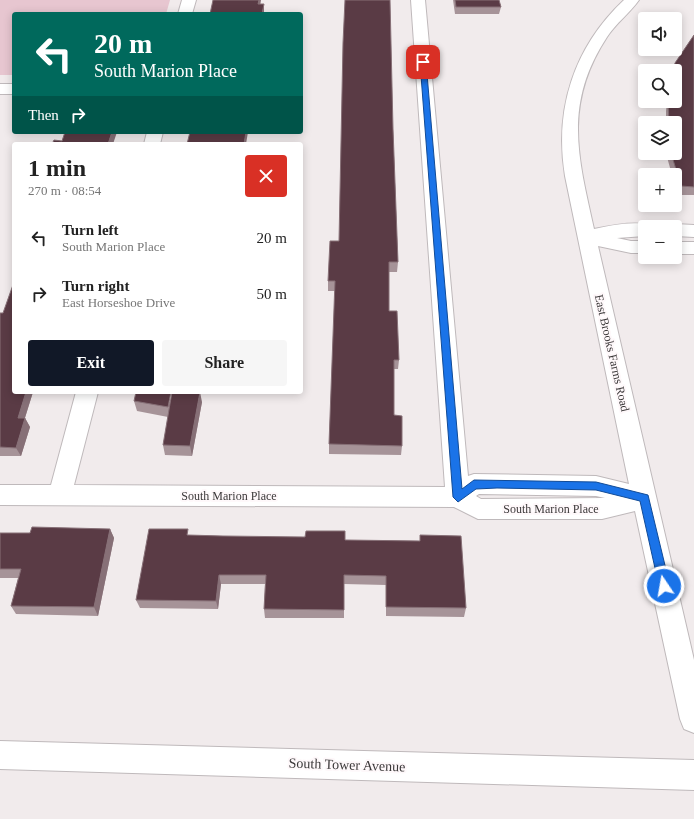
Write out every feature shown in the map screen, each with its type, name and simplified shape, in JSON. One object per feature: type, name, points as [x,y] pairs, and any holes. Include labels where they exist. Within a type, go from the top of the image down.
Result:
[{"type":"street","points":[[186,12],[189,0]]},
{"type":"street","points":[[418,0],[458,497]]},
{"type":"street","name":"East Brooks Farms Road","points":[[632,0],[612,21],[598,39],[587,60],[577,86],[570,118],[569,148],[586,237],[694,719]]},
{"type":"street","points":[[0,89],[12,89]]},
{"type":"street","points":[[586,237],[625,230],[638,230]]},
{"type":"street","points":[[586,237],[631,247],[638,247]]},
{"type":"street","points":[[60,495],[86,394]]},
{"type":"street","name":"South Marion Place","points":[[458,497],[474,484],[596,486],[645,498]]},
{"type":"street","points":[[522,485],[526,509]]},
{"type":"street","name":"South Marion Place","points":[[0,494],[458,497],[478,508],[526,509],[602,509],[645,498]]},
{"type":"street","name":"South Tower Avenue","points":[[0,755],[694,775]]},
{"type":"shaded area","points":[[0,0],[170,0],[167,12],[12,12],[12,75],[0,75]]},
{"type":"building","points":[[213,0],[259,0],[258,4],[264,4],[262,12],[210,12]]},
{"type":"building","points":[[345,0],[390,0],[398,262],[389,262],[389,311],[397,311],[399,360],[394,360],[394,415],[402,416],[402,446],[329,444],[335,281],[328,281],[330,241],[339,241]]},
{"type":"building","points":[[455,0],[499,0],[501,7],[456,7]]},
{"type":"building","points":[[694,35],[694,187],[682,186],[682,168],[676,168],[673,160],[682,160],[682,116],[669,116],[668,108],[682,108],[682,64],[675,64],[680,56],[682,56],[682,53]]},
{"type":"building","points":[[64,134],[111,134],[109,142],[53,142],[54,140],[62,141]]},
{"type":"building","points":[[190,134],[246,134],[244,142],[188,142]]},
{"type":"building","points":[[12,288],[12,394],[25,394],[18,418],[25,418],[16,448],[0,447],[0,313],[3,313]]},
{"type":"building","points":[[136,394],[171,394],[168,407],[134,401]]},
{"type":"building","points":[[172,394],[200,394],[190,446],[163,445]]},
{"type":"building","points":[[32,527],[110,529],[94,607],[11,606],[21,569],[0,569],[0,533],[30,533]]},
{"type":"building","points":[[149,529],[188,529],[187,535],[305,537],[306,531],[345,531],[345,540],[420,541],[420,535],[461,536],[466,608],[386,607],[386,576],[344,575],[344,610],[264,609],[266,575],[219,575],[216,601],[136,600]]},
{"type":"route","points":[[423,62],[458,497],[474,484],[497,484],[596,486],[645,498],[664,586]]}]
